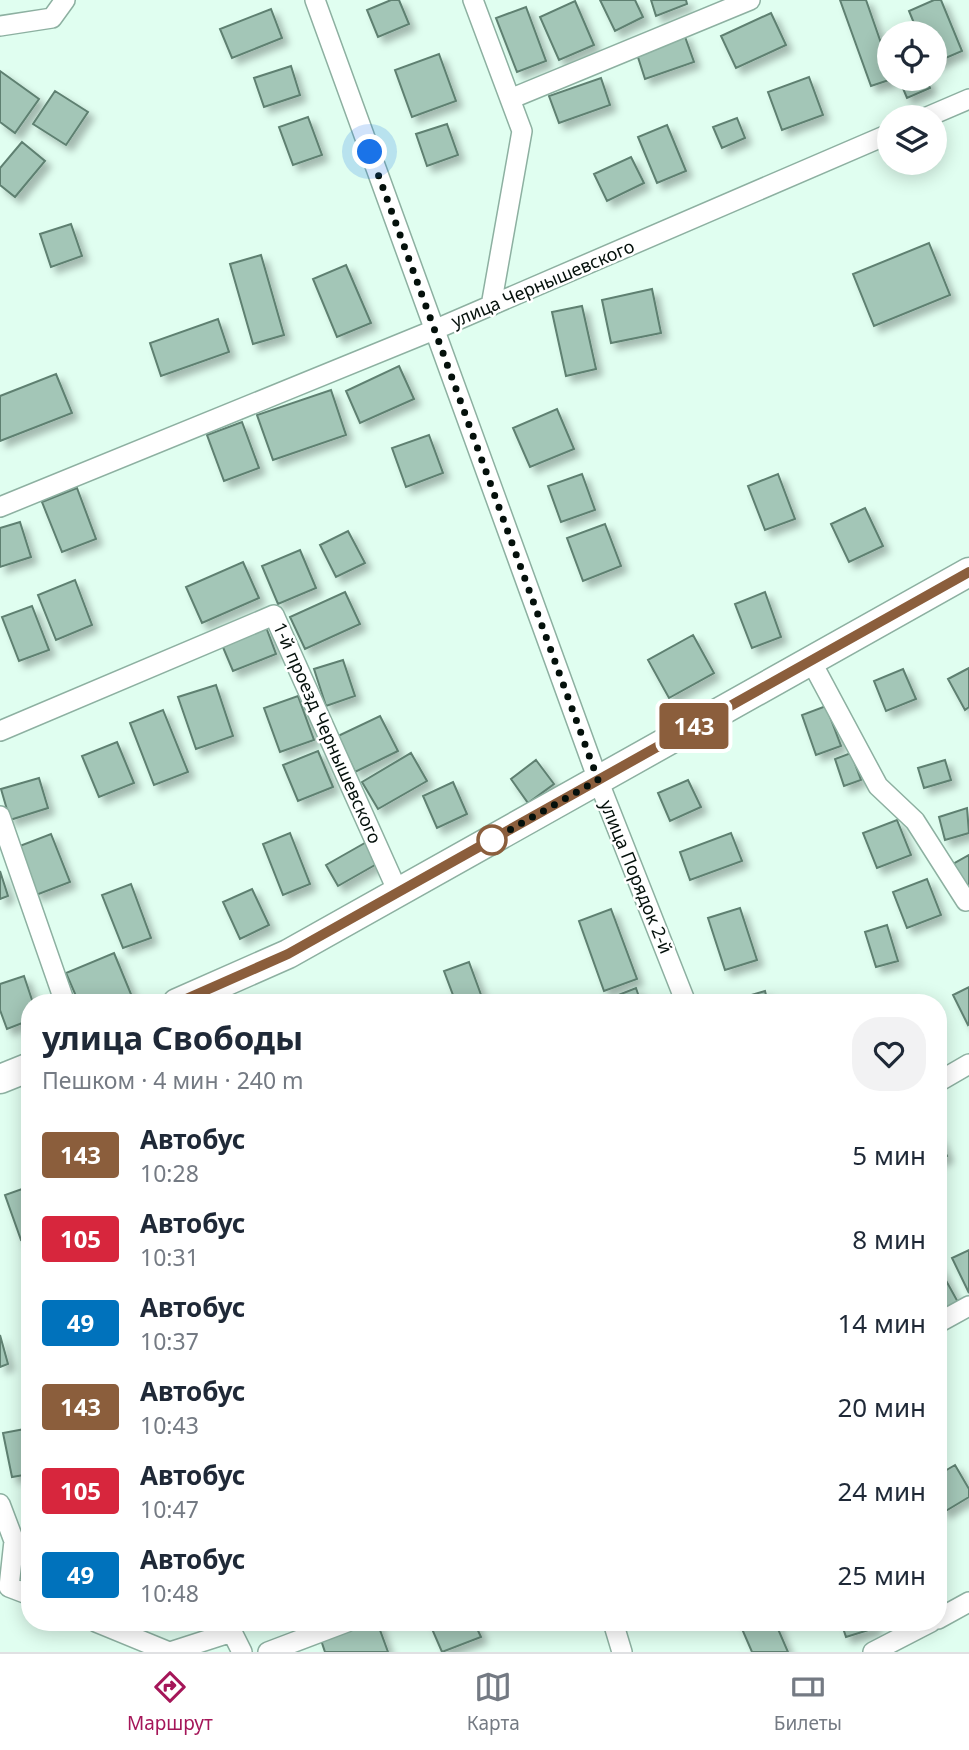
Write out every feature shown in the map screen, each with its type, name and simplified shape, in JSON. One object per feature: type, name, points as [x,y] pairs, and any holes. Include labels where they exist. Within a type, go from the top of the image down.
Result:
[{"type":"main road","points":[[197,994],[288,954],[969,572]]},
{"type":"main road","points":[[0,1079],[21,1071]]},
{"type":"street","points":[[0,26],[52,18],[65,0]]},
{"type":"street","name":"улица Порядок 2-й","points":[[315,0],[598,780],[683,994]]},
{"type":"street","points":[[473,0],[522,131],[491,306]]},
{"type":"street","points":[[510,99],[750,0]]},
{"type":"street","points":[[947,108],[969,99]]},
{"type":"street","name":"улица Чернышевского","points":[[0,507],[434,330],[877,139]]},
{"type":"street","name":"1-й проезд Чернышевского","points":[[0,731],[274,615],[398,892]]},
{"type":"street","points":[[811,661],[878,786],[915,821],[965,901]]},
{"type":"street","points":[[0,816],[62,994]]},
{"type":"street","points":[[947,1077],[969,1065]]},
{"type":"street","points":[[947,1318],[969,1306]]},
{"type":"street","points":[[0,1504],[14,1541],[4,1585],[21,1592]]},
{"type":"street","points":[[947,1613],[969,1602]]},
{"type":"street","points":[[118,1631],[169,1652],[223,1631]]},
{"type":"street","points":[[234,1631],[242,1652]]},
{"type":"street","points":[[268,1652],[323,1631]]},
{"type":"street","points":[[616,1631],[622,1652]]},
{"type":"street","points":[[873,1652],[913,1631]]},
{"type":"building","points":[[391,0],[399,0],[409,24],[378,37],[367,10]]},
{"type":"building","points":[[600,0],[635,0],[643,17],[615,31]]},
{"type":"building","points":[[651,0],[686,0],[687,4],[656,16]]},
{"type":"building","points":[[840,0],[866,0],[877,32],[877,84],[871,86]]},
{"type":"building","points":[[934,0],[941,0],[962,51],[947,57],[947,21],[913,21],[909,11]]},
{"type":"building","points":[[575,1],[594,45],[559,60],[540,17]]},
{"type":"building","points":[[526,7],[546,61],[517,72],[496,18]]},
{"type":"building","points":[[271,9],[282,38],[232,58],[220,29]]},
{"type":"building","points":[[771,13],[786,45],[736,68],[721,36]]},
{"type":"building","points":[[684,34],[694,62],[645,79],[636,51]]},
{"type":"building","points":[[439,54],[456,101],[412,117],[395,70]]},
{"type":"building","points":[[291,66],[300,95],[264,107],[254,78]]},
{"type":"building","points":[[0,71],[39,99],[15,133],[0,122]]},
{"type":"building","points":[[809,77],[823,115],[782,130],[768,92]]},
{"type":"building","points":[[601,78],[610,105],[559,123],[549,96]]},
{"type":"building","points":[[55,91],[88,112],[66,145],[33,124]]},
{"type":"building","points":[[904,91],[923,91],[907,98]]},
{"type":"building","points":[[308,117],[322,155],[293,165],[279,127]]},
{"type":"building","points":[[737,118],[745,138],[722,148],[713,127]]},
{"type":"building","points":[[447,124],[458,155],[427,166],[416,134]]},
{"type":"building","points":[[667,125],[686,171],[657,183],[638,137]]},
{"type":"building","points":[[22,142],[45,161],[15,197],[0,185],[0,168]]},
{"type":"building","points":[[631,157],[644,183],[607,201],[594,174]]},
{"type":"building","points":[[71,224],[82,256],[51,267],[40,234]]},
{"type":"building","points":[[929,243],[950,295],[874,326],[853,274]]},
{"type":"building","points":[[261,255],[284,335],[253,344],[230,264]]},
{"type":"building","points":[[346,265],[371,323],[337,337],[313,279]]},
{"type":"building","points":[[652,289],[661,333],[611,343],[602,300]]},
{"type":"building","points":[[582,306],[596,369],[566,376],[552,312]]},
{"type":"building","points":[[218,319],[229,352],[161,376],[150,343]]},
{"type":"building","points":[[399,366],[414,399],[360,423],[346,391]]},
{"type":"building","points":[[56,374],[72,413],[0,441],[0,396]]},
{"type":"building","points":[[331,390],[346,435],[273,460],[257,415]]},
{"type":"building","points":[[557,409],[574,449],[530,467],[513,428]]},
{"type":"building","points":[[242,422],[259,468],[224,481],[207,435]]},
{"type":"building","points":[[429,435],[443,473],[406,487],[392,448]]},
{"type":"building","points":[[582,474],[595,510],[561,522],[548,486]]},
{"type":"building","points":[[778,474],[795,519],[765,530],[748,486]]},
{"type":"building","points":[[77,488],[96,539],[62,552],[42,502]]},
{"type":"building","points":[[865,508],[883,546],[849,562],[831,524]]},
{"type":"building","points":[[20,522],[31,557],[0,567],[0,528]]},
{"type":"building","points":[[605,524],[621,566],[583,581],[567,538]]},
{"type":"building","points":[[348,531],[365,563],[336,577],[320,545]]},
{"type":"building","points":[[300,550],[316,588],[278,604],[262,566]]},
{"type":"building","points":[[243,562],[259,598],[202,623],[186,587]]},
{"type":"building","points":[[75,580],[92,625],[56,640],[38,595]]},
{"type":"building","points":[[345,592],[360,624],[305,649],[290,617]]},
{"type":"building","points":[[765,592],[781,637],[752,648],[735,604]]},
{"type":"building","points":[[32,606],[49,650],[19,661],[2,617]]},
{"type":"building","points":[[266,627],[276,654],[233,671],[222,645]]},
{"type":"building","points":[[693,635],[714,673],[669,698],[648,660]]},
{"type":"building","points":[[343,660],[355,696],[326,706],[314,669]]},
{"type":"building","points":[[969,668],[969,707],[965,710],[948,679]]},
{"type":"building","points":[[903,669],[916,699],[886,711],[874,681]]},
{"type":"building","points":[[216,685],[233,736],[196,749],[178,697]]},
{"type":"building","points":[[298,696],[314,740],[280,752],[264,708]]},
{"type":"building","points":[[826,706],[841,746],[816,755],[802,715]]},
{"type":"building","points":[[163,710],[188,772],[154,785],[130,723]]},
{"type":"building","points":[[380,716],[398,751],[355,772],[338,736]]},
{"type":"building","points":[[117,742],[134,783],[99,797],[82,756]]},
{"type":"building","points":[[318,751],[333,787],[298,801],[283,765]]},
{"type":"building","points":[[411,753],[427,781],[378,809],[362,782]]},
{"type":"building","points":[[851,753],[861,780],[844,786],[835,759]]},
{"type":"building","points":[[536,760],[554,784],[528,803],[511,779]]},
{"type":"building","points":[[945,760],[951,780],[924,788],[918,768]]},
{"type":"building","points":[[39,778],[48,808],[10,820],[1,789]]},
{"type":"building","points":[[688,780],[701,807],[670,821],[658,793]]},
{"type":"building","points":[[453,782],[467,814],[437,828],[423,796]]},
{"type":"building","points":[[967,808],[969,833],[945,840],[939,817]]},
{"type":"building","points":[[897,820],[911,855],[877,868],[863,833]]},
{"type":"building","points":[[290,833],[310,884],[283,895],[263,844]]},
{"type":"building","points":[[731,833],[742,861],[690,880],[680,852]]},
{"type":"building","points":[[51,834],[70,882],[36,895],[17,847]]},
{"type":"building","points":[[370,840],[382,861],[338,886],[326,865]]},
{"type":"building","points":[[969,855],[969,895],[953,864]]},
{"type":"building","points":[[0,871],[8,896],[0,899]]},
{"type":"building","points":[[927,879],[941,915],[907,928],[893,892]]},
{"type":"building","points":[[131,884],[151,938],[123,948],[102,895]]},
{"type":"building","points":[[252,889],[269,925],[240,939],[223,902]]},
{"type":"building","points":[[740,908],[757,960],[725,970],[708,918]]},
{"type":"building","points":[[611,909],[637,979],[604,991],[579,921]]},
{"type":"building","points":[[887,925],[898,961],[876,967],[865,932]]},
{"type":"building","points":[[114,953],[131,994],[75,994],[66,973]]},
{"type":"building","points":[[469,962],[481,994],[453,994],[444,971]]},
{"type":"building","points":[[24,976],[30,994],[21,994],[21,1024],[7,1029],[0,1010],[0,984]]},
{"type":"building","points":[[969,987],[969,1024],[968,1025],[953,995]]},
{"type":"building","points":[[636,988],[638,994],[621,994]]},
{"type":"building","points":[[21,1189],[21,1240],[5,1195]]},
{"type":"building","points":[[969,1250],[969,1293],[952,1258]]},
{"type":"building","points":[[947,1282],[959,1304],[947,1310]]},
{"type":"building","points":[[0,1335],[8,1364],[0,1367]]},
{"type":"building","points":[[21,1430],[21,1476],[12,1477],[3,1433]]},
{"type":"building","points":[[955,1465],[969,1489],[969,1497],[947,1510],[947,1470]]},
{"type":"building","points":[[344,1631],[380,1631],[388,1652],[325,1652],[321,1640]]},
{"type":"building","points":[[433,1631],[478,1631],[481,1637],[442,1652]]},
{"type":"building","points":[[743,1631],[779,1631],[788,1652],[752,1652]]},
{"type":"building","points":[[844,1631],[865,1631],[846,1637]]},
{"type":"bus line","name":"143","points":[[197,994],[288,954],[969,572]]},
{"type":"route","points":[[370,152],[598,780],[492,840]]}]
